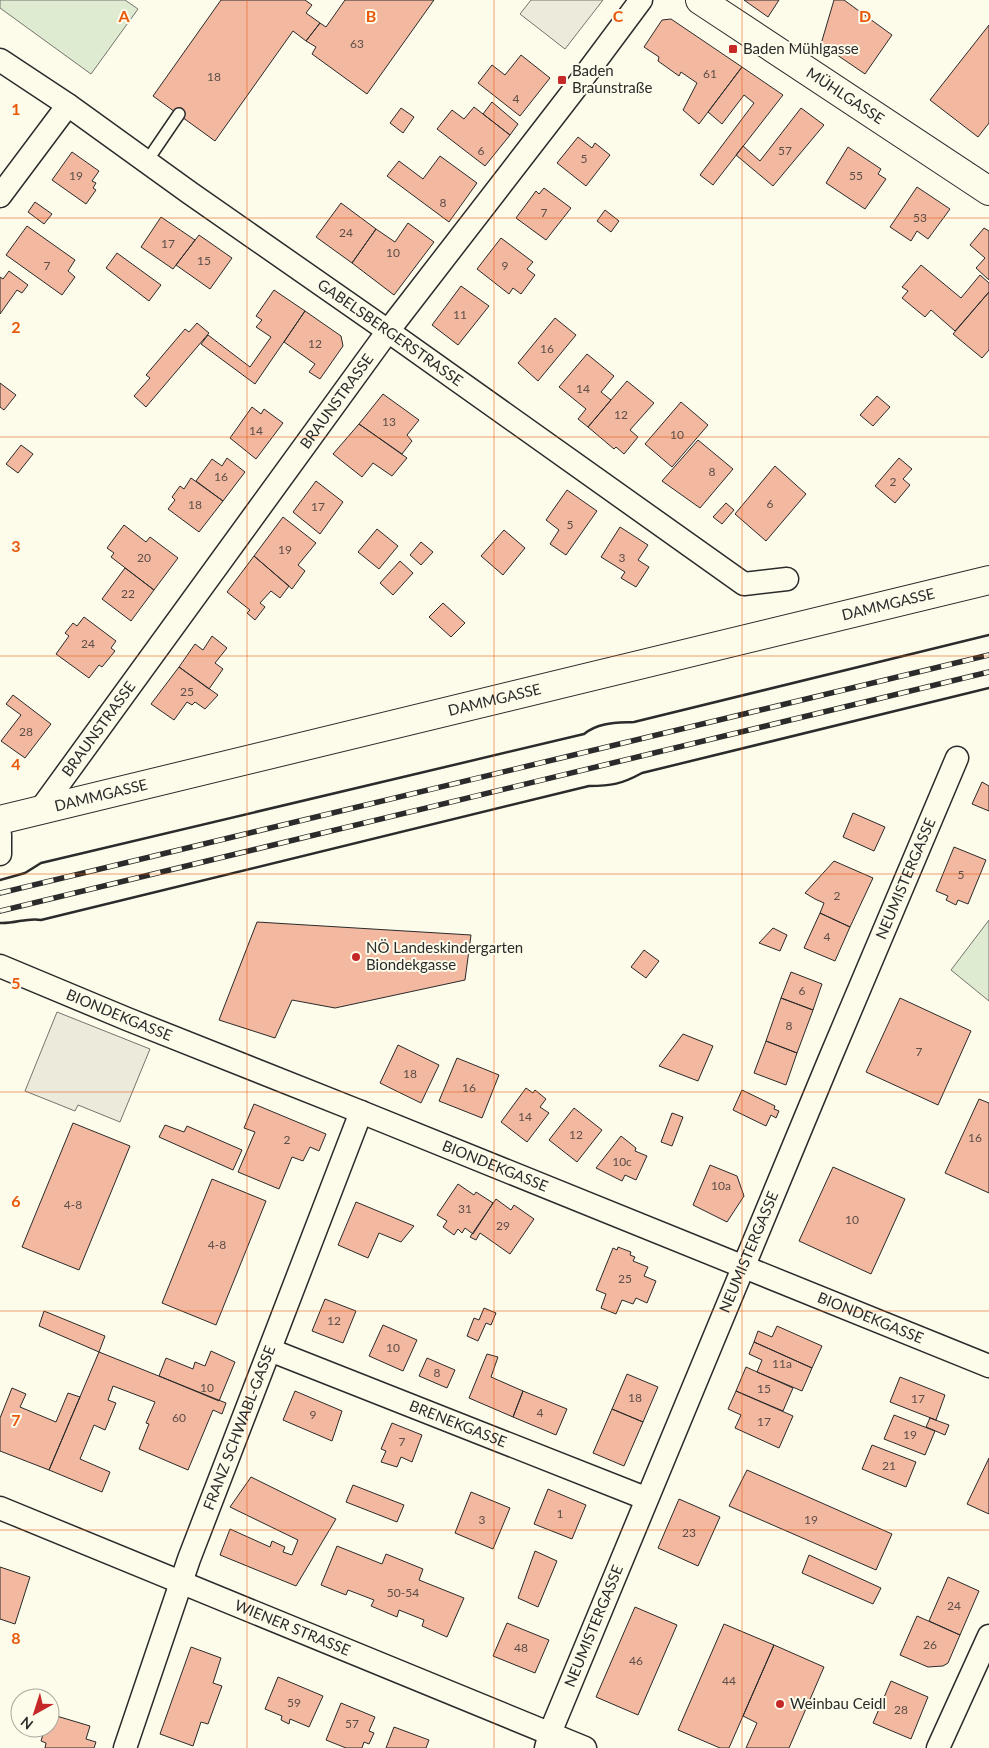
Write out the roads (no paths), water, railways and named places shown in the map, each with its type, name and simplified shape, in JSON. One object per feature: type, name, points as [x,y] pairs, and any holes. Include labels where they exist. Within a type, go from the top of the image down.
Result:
[{"type":"main road","name":"MÜHLGASSE","points":[[700,0],[989,192]]},
{"type":"main road","name":"DAMMGASSE","points":[[0,820],[989,580]]},
{"type":"street","name":"BRAUNSTRASSE","points":[[40,810],[388,331],[641,0]]},
{"type":"street","name":"GABELSBERGERSTRASSE","points":[[0,60],[68,104],[744,584],[787,578]]},
{"type":"street","points":[[0,196],[68,104]]},
{"type":"street","name":"NEUMISTERGASSE","points":[[548,1740],[645,1498],[824,1068],[957,758]]},
{"type":"street","points":[[0,835],[0,854]]},
{"type":"street","name":"BIONDEKGASSE","points":[[0,966],[989,1366]]},
{"type":"street","name":"FRANZ SCHWABL-GASSE","points":[[125,1748],[181,1583],[361,1112]]},
{"type":"street","name":"BRENEKGASSE","points":[[270,1350],[645,1498]]},
{"type":"street","name":"WIENER STRASSE","points":[[0,1508],[548,1740],[585,1748]]},
{"type":"street","points":[[938,1748],[989,1636]]},
{"type":"lane","points":[[147,161],[179,114]]},
{"type":"railway","points":[[0,893],[989,655]]},
{"type":"railway","points":[[0,911],[989,672]]},
{"type":"place","name":"Baden Mühlgasse","points":[[733,49]]},
{"type":"place","name":"Baden Braunstraße","points":[[562,80]]},
{"type":"place","name":"NÖ Landeskindergarten Biondekgasse","points":[[356,957]]},
{"type":"place","name":"Weinbau Ceidl","points":[[780,1704]]}]
